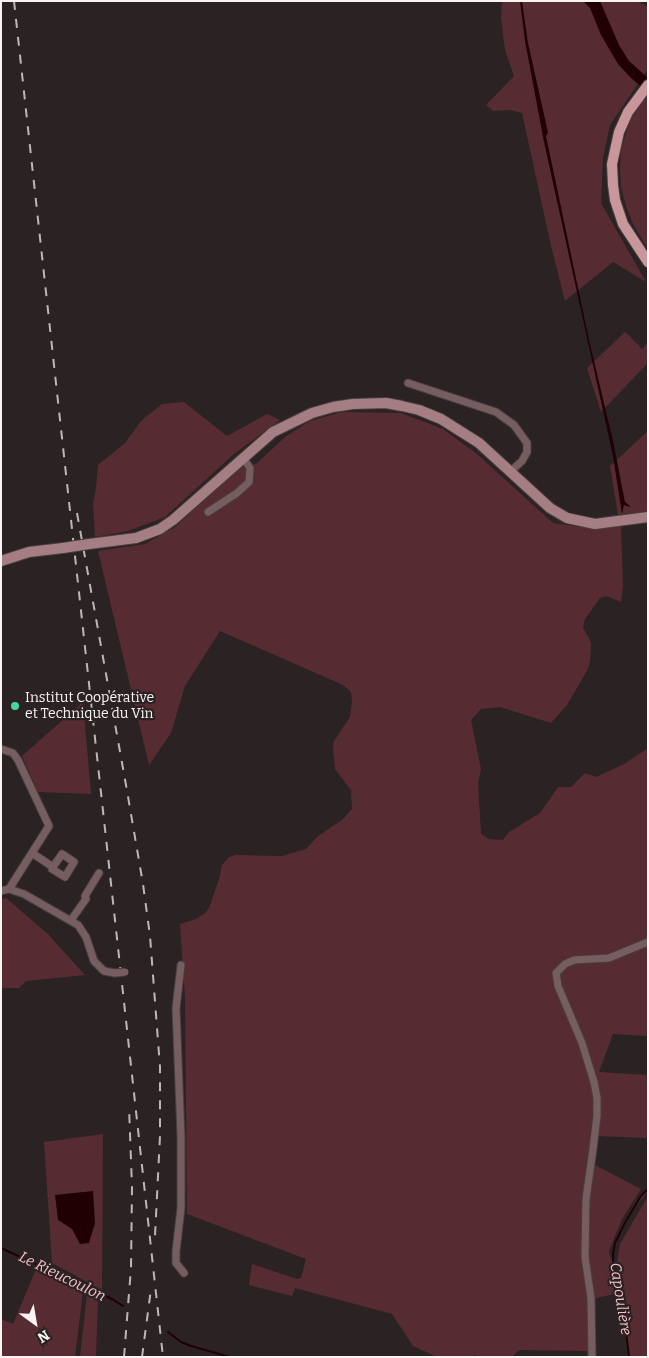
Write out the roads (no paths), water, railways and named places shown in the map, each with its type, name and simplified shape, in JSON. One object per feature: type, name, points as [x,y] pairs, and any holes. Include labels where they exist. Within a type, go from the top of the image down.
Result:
[{"type":"main road","points":[[645,88],[628,112],[618,132],[612,164],[612,178],[615,200],[623,224],[648,262]]},
{"type":"street","points":[[408,383],[496,412],[514,425],[527,443],[527,452],[522,461],[511,471]]},
{"type":"street","points":[[1,561],[29,552],[136,538],[160,529],[173,520],[273,432],[312,413],[353,404],[386,403],[419,410],[441,419],[479,443],[550,508],[567,518],[595,524],[648,517]]},
{"type":"street","points":[[208,512],[237,493],[249,482],[250,468],[242,458]]},
{"type":"street","points":[[1,748],[13,753],[18,760],[48,822],[47,830],[5,890],[24,894],[71,920],[85,934],[94,961],[104,971],[124,972]]},
{"type":"street","points":[[32,853],[53,867]]},
{"type":"street","points":[[71,920],[86,899],[85,896],[99,873]]},
{"type":"street","points":[[592,1357],[591,1298],[585,1257],[586,1199],[594,1149],[597,1098],[582,1043],[558,986],[556,973],[565,964],[574,960],[609,958],[648,942]]},
{"type":"street","points":[[181,965],[176,1008],[181,1137],[180,1208],[176,1263],[184,1273]]},
{"type":"waterway","name":"Capoulière","points":[[629,1357],[624,1314],[613,1267],[613,1254],[615,1243],[626,1221],[641,1196],[648,1189]]},
{"type":"waterway","name":"Le Rieucoulon","points":[[1,1248],[112,1299],[123,1306]]},
{"type":"waterway","name":"Le Rieucoulon","points":[[168,1332],[181,1342],[230,1357]]},
{"type":"railway","points":[[14,1],[163,1357]]},
{"type":"railway","points":[[77,513],[126,785],[150,936],[160,1067],[160,1136],[155,1236]]},
{"type":"railway","points":[[124,1357],[131,1268],[132,1187],[129,1107]]},
{"type":"railway","points":[[142,1357],[151,1289]]},
{"type":"place","name":"Institut Coopérative et Technique du Vin","points":[[15,706]]}]
